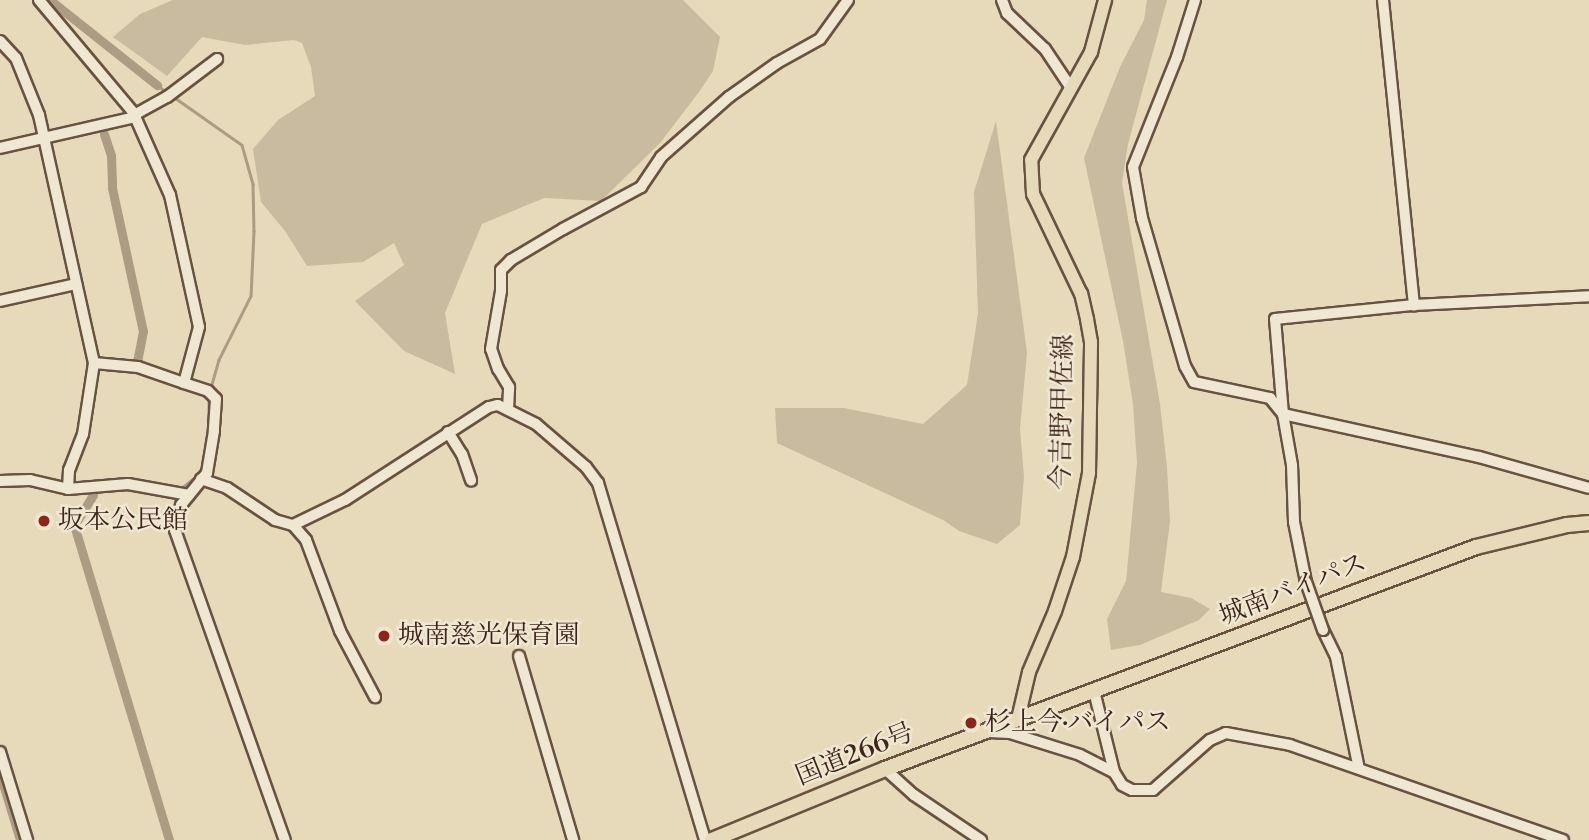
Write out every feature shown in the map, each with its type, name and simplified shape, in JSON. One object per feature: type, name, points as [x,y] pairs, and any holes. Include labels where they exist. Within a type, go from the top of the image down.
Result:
[{"type":"highway","name":"城南バイパス","points":[[1018,719],[1476,547],[1567,525],[1589,523]]},
{"type":"highway","name":"国道266号","points":[[712,840],[885,769],[1018,719]]},
{"type":"main road","name":"今吉野甲佐線","points":[[1018,719],[1029,672],[1055,611],[1073,557],[1089,473],[1091,342],[1087,318],[1081,294],[1030,181],[1031,160],[1091,52],[1105,0]]},
{"type":"street","points":[[39,0],[134,116],[142,128],[170,195],[194,291],[199,327],[184,383]]},
{"type":"street","points":[[508,409],[509,387],[498,369],[491,349],[501,291],[501,270],[511,260],[563,229],[641,187],[661,157],[729,97],[777,63],[820,39],[848,0]]},
{"type":"street","points":[[1002,0],[1007,13],[1045,49],[1070,88]]},
{"type":"street","points":[[1195,0],[1177,57],[1133,167],[1133,177],[1185,366],[1194,382],[1270,398],[1283,414],[1479,457],[1589,488]]},
{"type":"street","points":[[1382,0],[1414,305]]},
{"type":"street","points":[[0,41],[16,58],[39,115],[94,363],[83,433],[69,470],[68,489]]},
{"type":"street","points":[[0,148],[134,116],[167,97],[217,59]]},
{"type":"street","points":[[0,301],[76,285]]},
{"type":"street","points":[[1359,769],[1336,657],[1322,630],[1306,582],[1294,522],[1292,465],[1283,414],[1275,318],[1414,305],[1589,296]]},
{"type":"street","points":[[94,363],[138,367],[208,391],[216,398],[215,431],[207,473],[188,495],[178,514],[176,530],[285,840]]},
{"type":"street","points":[[201,480],[227,488],[275,520],[293,525],[345,500],[489,407],[498,405],[536,424],[586,467],[598,483],[680,765],[705,840]]},
{"type":"street","points":[[448,432],[462,454],[471,480]]},
{"type":"street","points":[[0,481],[30,480],[68,489],[128,484],[188,495]]},
{"type":"street","points":[[293,525],[314,557],[319,582],[335,619],[375,697]]},
{"type":"street","points":[[519,656],[573,840]]},
{"type":"street","points":[[1094,691],[1114,772],[1122,785],[1144,792],[1153,790],[1210,740],[1226,733],[1290,745],[1563,840]]},
{"type":"street","points":[[983,732],[1010,733],[1080,755],[1114,772]]},
{"type":"street","points":[[0,752],[27,840]]},
{"type":"street","points":[[885,769],[914,795],[981,840]]},
{"type":"shaded area","points":[[173,0],[683,0],[720,37],[713,71],[699,92],[660,143],[601,201],[544,198],[482,224],[445,313],[455,374],[404,351],[355,301],[404,265],[394,243],[363,262],[307,266],[285,231],[261,202],[253,149],[278,120],[315,96],[311,67],[302,43],[294,40],[245,45],[202,37],[167,76],[113,37],[140,14]]},
{"type":"shaded area","points":[[1147,0],[1167,0],[1128,144],[1122,183],[1160,404],[1167,467],[1170,521],[1161,592],[1191,598],[1210,609],[1199,620],[1140,645],[1111,650],[1107,619],[1126,581],[1137,463],[1133,404],[1123,341],[1084,158],[1120,67],[1144,20]]},
{"type":"shaded area","points":[[996,121],[1027,353],[1020,429],[1024,477],[1020,525],[997,544],[959,531],[943,520],[777,443],[775,408],[844,408],[923,424],[967,385],[978,313],[974,192]]},
{"type":"waterway","points":[[50,0],[157,85]]},
{"type":"waterway","points":[[157,85],[168,93]]},
{"type":"waterway","points":[[174,97],[242,145],[253,184],[251,296],[219,360],[210,391]]},
{"type":"waterway","points":[[104,134],[111,155],[112,188],[143,331],[137,362]]},
{"type":"waterway","points":[[208,436],[209,397]]},
{"type":"waterway","points":[[179,490],[204,470]]},
{"type":"waterway","points":[[93,495],[74,525],[169,840]]},
{"type":"waterway","points":[[172,530],[169,524],[178,497]]},
{"type":"waterway","points":[[0,774],[20,840]]},
{"type":"place","name":"坂本公民館","points":[[44,521]]},
{"type":"place","name":"城南慈光保育園","points":[[384,636]]},
{"type":"place","name":"杉上今·バイパス","points":[[971,723]]}]
